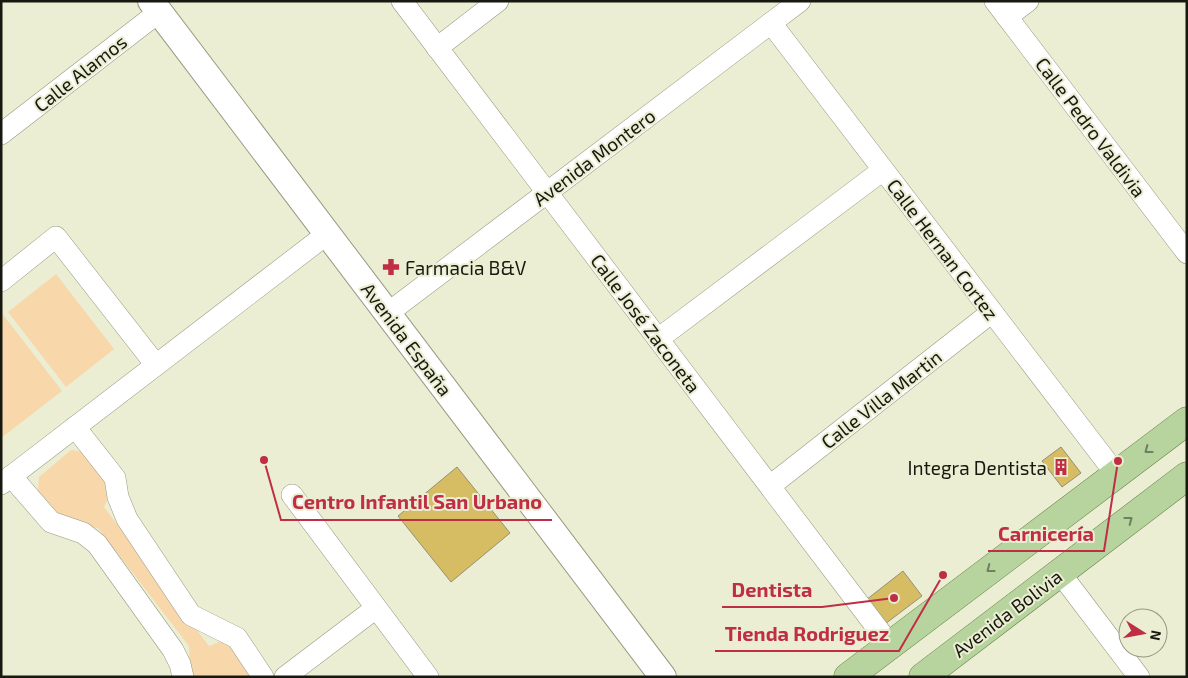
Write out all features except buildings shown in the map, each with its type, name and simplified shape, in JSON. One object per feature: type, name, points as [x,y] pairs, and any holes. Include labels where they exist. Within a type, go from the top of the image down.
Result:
[{"type":"main road","points":[[848,677],[1187,421]]},
{"type":"main road","name":"Avenida Bolivia","points":[[923,677],[1187,476]]},
{"type":"street","name":"Calle José Zaconeta","points":[[402,1],[890,645]]},
{"type":"street","points":[[437,48],[498,1]]},
{"type":"street","name":"Avenida Montero","points":[[388,313],[800,1]]},
{"type":"street","points":[[1001,9],[1028,1]]},
{"type":"street","name":"Calle Alamos","points":[[1,134],[155,7]]},
{"type":"street","name":"Avenida España","points":[[155,7],[662,677]]},
{"type":"street","name":"Calle Pedro Valdivia","points":[[1001,9],[1187,253]]},
{"type":"street","name":"Calle Hernan Cortez","points":[[771,23],[1116,474]]},
{"type":"street","points":[[658,339],[883,170]]},
{"type":"street","points":[[183,677],[173,650],[97,544],[83,533],[51,522],[6,480],[328,234]]},
{"type":"street","points":[[1,281],[56,238],[156,366]]},
{"type":"street","name":"Calle Villa Martin","points":[[770,486],[992,312]]},
{"type":"street","points":[[75,427],[115,478],[118,498],[127,519],[191,615],[237,638],[263,677]]},
{"type":"street","points":[[292,495],[428,677]]},
{"type":"street","points":[[1060,572],[1139,677]]},
{"type":"street","points":[[285,677],[376,608]]},
{"type":"shaded area","points":[[56,274],[114,349],[66,387],[8,312]]},
{"type":"shaded area","points":[[1,312],[62,391],[1,438]]},
{"type":"shaded area","points":[[71,450],[89,453],[114,486],[104,507],[209,646],[229,638],[258,677],[190,677],[189,646],[98,528],[66,522],[38,491],[39,477]]},
{"type":"place","name":"Farmacia B&V","points":[[391,267]]},
{"type":"place","name":"Centro Infantil San Urbano","points":[[264,460]]},
{"type":"place","name":"Carnicería","points":[[1118,461]]},
{"type":"place","name":"Integra Dentista","points":[[1061,467]]},
{"type":"place","name":"Tienda Rodriguez","points":[[943,575]]},
{"type":"place","name":"Dentista","points":[[894,598]]}]
